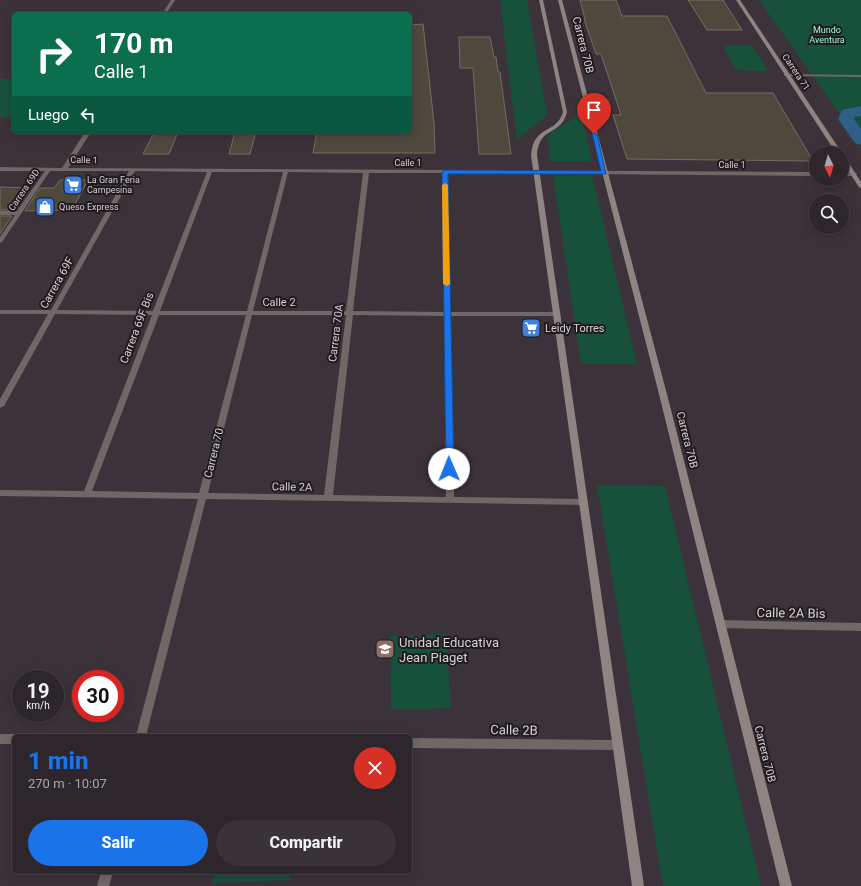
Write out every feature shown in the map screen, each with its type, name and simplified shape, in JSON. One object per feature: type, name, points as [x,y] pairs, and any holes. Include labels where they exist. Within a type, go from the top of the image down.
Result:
[{"type":"street","points":[[165,12],[173,0]]},
{"type":"street","points":[[541,0],[565,118],[560,124],[538,138],[533,145],[536,173],[558,314],[638,886]]},
{"type":"street","name":"Carrera 70B","points":[[560,0],[664,398],[786,886]]},
{"type":"street","name":"Carrera 71","points":[[738,0],[786,75],[834,146]]},
{"type":"street","points":[[786,75],[861,76]]},
{"type":"street","points":[[64,169],[87,134]]},
{"type":"street","points":[[849,167],[861,186]]},
{"type":"street","name":"Calle 1","points":[[0,169],[809,174]]},
{"type":"street","name":"Carrera 69D","points":[[0,241],[50,169]]},
{"type":"street","name":"Carrera 69F","points":[[0,406],[52,311],[133,170]]},
{"type":"street","name":"Carrera 69F Bis","points":[[88,494],[155,312],[210,170]]},
{"type":"street","name":"Carrera 70","points":[[142,734],[286,171]]},
{"type":"street","name":"Carrera 70A","points":[[328,498],[366,171]]},
{"type":"street","points":[[445,172],[450,500]]},
{"type":"street","points":[[849,174],[854,174]]},
{"type":"street","points":[[0,212],[20,213]]},
{"type":"street","name":"Calle 2","points":[[0,312],[558,314]]},
{"type":"street","name":"Calle 2A","points":[[0,493],[584,502]]},
{"type":"street","name":"Calle 2A Bis","points":[[721,624],[861,627]]},
{"type":"street","points":[[0,739],[12,739]]},
{"type":"street","name":"Calle 2B","points":[[412,743],[618,745]]},
{"type":"street","points":[[103,886],[106,874]]},
{"type":"green space","points":[[500,0],[527,0],[547,114],[517,140]]},
{"type":"green space","name":"Mundo Aventura","points":[[759,0],[861,0],[861,144]]},
{"type":"green space","points":[[722,45],[752,45],[768,71],[736,70]]},
{"type":"green space","points":[[0,79],[12,79],[12,118],[0,118]]},
{"type":"green space","points":[[580,110],[592,162],[550,161],[548,137],[551,132],[575,118]]},
{"type":"green space","points":[[592,175],[637,364],[581,364],[553,176]]},
{"type":"green space","points":[[597,485],[665,486],[761,886],[663,886]]},
{"type":"green space","points":[[446,634],[451,708],[391,710],[390,636]]},
{"type":"green space","points":[[214,874],[291,874],[290,880],[212,883]]},
{"type":"building","points":[[580,0],[616,0],[622,16],[667,16],[706,93],[773,93],[809,154],[809,161],[627,159],[613,115],[621,115],[601,54],[596,54]]},
{"type":"building","points":[[688,0],[723,0],[742,30],[707,30]]},
{"type":"building","points":[[423,24],[434,123],[435,153],[313,153],[317,134],[412,134],[412,25]]},
{"type":"building","points":[[459,37],[490,37],[494,57],[496,57],[498,72],[500,72],[511,154],[479,154],[473,68],[460,68]]},
{"type":"building","points":[[153,134],[177,134],[169,154],[143,154]]},
{"type":"building","points":[[234,134],[255,134],[250,154],[229,154]]},
{"type":"building","points":[[60,180],[88,180],[72,210],[25,211],[40,188],[54,188]]},
{"type":"building","points":[[0,187],[31,188],[16,210],[0,210]]},
{"type":"building","points":[[0,216],[12,216],[0,234]]},
{"type":"waterway","points":[[861,111],[847,113],[846,119],[861,140]]},
{"type":"slow traffic","points":[[445,185],[447,284]]},
{"type":"place","name":"La Gran Feria Campesina","points":[[73,185]]},
{"type":"place","name":"Queso Express","points":[[45,207]]},
{"type":"place","name":"Leidy Torres","points":[[531,328]]},
{"type":"place","name":"Unidad Educativa Jean Piaget","points":[[385,649]]},
{"type":"route","points":[[449,469],[445,172],[604,173],[594,134]]}]
